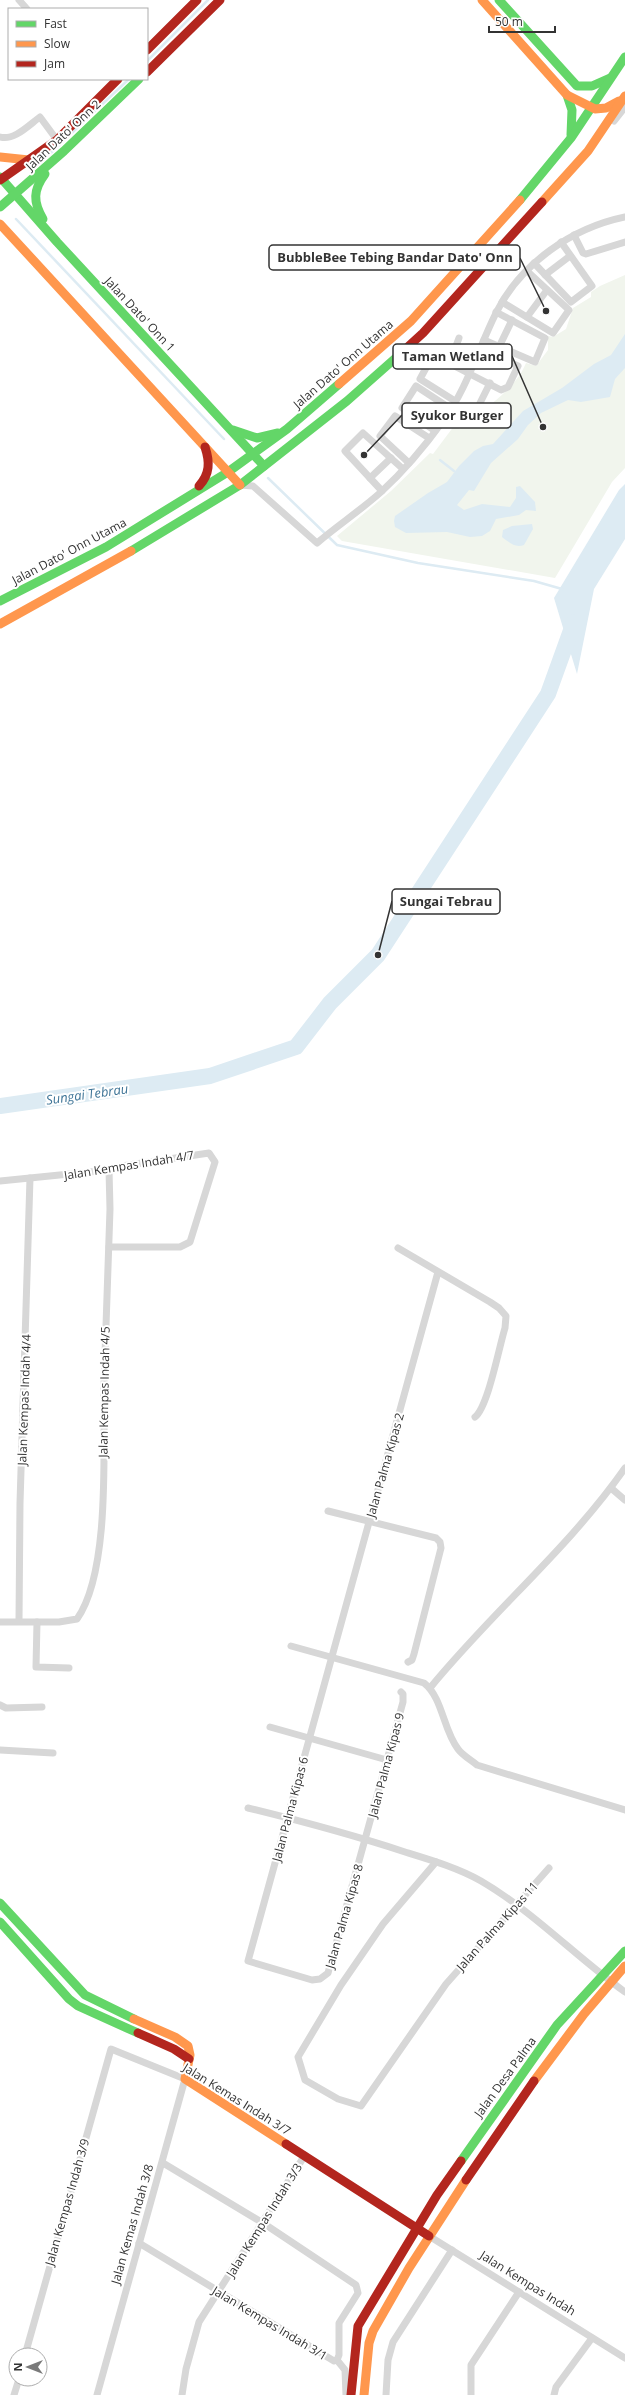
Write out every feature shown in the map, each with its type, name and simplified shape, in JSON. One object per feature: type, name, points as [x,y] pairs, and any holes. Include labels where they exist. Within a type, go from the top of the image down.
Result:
[{"type":"main road","points":[[148,49],[197,0]]},
{"type":"main road","points":[[148,71],[220,0]]},
{"type":"main road","points":[[482,0],[567,95],[590,108],[606,108],[625,96]]},
{"type":"main road","points":[[499,0],[577,86],[592,86],[612,76]]},
{"type":"main road","name":"Jalan Dato' Onn Utama","points":[[0,601],[106,547],[228,472],[287,429],[411,321],[500,223],[571,138],[625,57]]},
{"type":"main road","name":"Jalan Dato' Onn 2","points":[[1,179],[57,140],[117,80]]},
{"type":"main road","name":"Jalan Dato' Onn 2","points":[[0,207],[15,196],[64,151],[138,80]]},
{"type":"main road","points":[[567,95],[572,110],[571,138]]},
{"type":"main road","points":[[0,624],[115,561],[240,485],[347,401],[423,333],[535,211],[588,151],[625,96]]},
{"type":"main road","points":[[57,242],[33,199],[40,180],[64,151]]},
{"type":"main road","points":[[0,157],[29,160]]},
{"type":"main road","name":"Jalan Dato' Onn 1","points":[[1,179],[57,242],[264,466]]},
{"type":"main road","points":[[0,224],[118,354],[203,442],[240,485]]},
{"type":"main road","points":[[0,236],[24,252]]},
{"type":"main road","points":[[229,428],[245,435],[258,438],[287,429]]},
{"type":"main road","points":[[189,496],[208,474],[208,456],[203,442]]},
{"type":"main road","points":[[0,1903],[85,1995],[181,2040],[190,2051],[189,2059],[174,2050],[78,2006],[69,1999],[0,1922]]},
{"type":"main road","name":"Jalan Desa Palma","points":[[351,2395],[358,2326],[456,2165],[538,2050],[601,1975],[625,1951]]},
{"type":"main road","name":"Jalan Desa Palma","points":[[364,2395],[370,2343],[373,2331],[429,2236],[526,2089],[566,2036],[625,1966]]},
{"type":"main road","name":"Jalan Kemas Indah 3/8","points":[[185,2079],[189,2059]]},
{"type":"main road","name":"Jalan Kemas Indah 3/7","points":[[185,2079],[418,2227]]},
{"type":"main road","name":"Jalan Kempas Indah","points":[[418,2227],[429,2236]]},
{"type":"street","points":[[19,0],[26,8]]},
{"type":"street","points":[[598,135],[608,129],[625,106]]},
{"type":"street","points":[[0,137],[6,139],[13,137],[40,117],[57,140]]},
{"type":"street","points":[[240,485],[253,486],[317,542],[335,530],[382,491],[403,470],[435,431],[451,408],[470,372],[496,312],[502,302],[534,263],[561,242],[574,235],[625,217]]},
{"type":"street","points":[[574,235],[583,253],[586,254],[625,242]]},
{"type":"street","points":[[534,263],[571,302],[592,286],[561,242]]},
{"type":"street","points":[[545,275],[570,256]]},
{"type":"street","points":[[502,302],[553,333],[569,310],[527,271]]},
{"type":"street","points":[[527,317],[547,290]]},
{"type":"street","points":[[484,340],[534,362],[545,338],[496,312]]},
{"type":"street","points":[[499,347],[512,320]]},
{"type":"street","points":[[450,362],[459,338]]},
{"type":"street","points":[[455,401],[420,379],[433,355],[470,372],[501,390],[508,387],[518,366],[480,349]]},
{"type":"street","points":[[480,403],[490,383]]},
{"type":"street","points":[[435,431],[402,408],[416,386],[451,408]]},
{"type":"street","points":[[409,463],[380,436],[395,416],[429,438]]},
{"type":"street","points":[[382,491],[345,451],[363,433],[403,470]]},
{"type":"street","points":[[370,478],[391,458]]},
{"type":"street","name":"Jalan Kempas Indah 4/7","points":[[0,1181],[109,1170],[122,1166],[209,1153],[215,1162],[190,1242],[180,1247],[109,1247]]},
{"type":"street","name":"Jalan Kempas Indah 4/5","points":[[37,1622],[77,1619],[83,1611],[93,1584],[100,1544],[109,1247],[109,1170]]},
{"type":"street","name":"Jalan Kempas Indah 4/4","points":[[19,1621],[20,1502],[30,1178]]},
{"type":"street","points":[[398,1248],[490,1302],[499,1308],[506,1316],[505,1328],[485,1400],[481,1412],[475,1417]]},
{"type":"street","name":"Jalan Palma Kipas 2","points":[[331,1658],[438,1272]]},
{"type":"street","points":[[430,1688],[456,1656],[533,1576],[611,1488],[625,1468]]},
{"type":"street","points":[[611,1488],[625,1500]]},
{"type":"street","points":[[328,1511],[436,1538],[440,1542],[441,1548],[414,1654],[412,1660],[408,1662]]},
{"type":"street","points":[[0,1622],[37,1622],[36,1667],[69,1668]]},
{"type":"street","points":[[292,1646],[413,1680],[430,1688],[458,1750],[477,1765],[625,1810]]},
{"type":"street","name":"Jalan Palma Kipas 6","points":[[287,1972],[248,1961],[331,1658]]},
{"type":"street","name":"Jalan Palma Kipas 9","points":[[365,1839],[404,1698],[401,1692]]},
{"type":"street","points":[[0,1705],[6,1708],[42,1708]]},
{"type":"street","points":[[270,1727],[387,1760]]},
{"type":"street","points":[[0,1750],[53,1753]]},
{"type":"street","points":[[248,1808],[365,1839],[436,1862],[480,1881],[517,1905],[601,1975],[625,1992]]},
{"type":"street","name":"Jalan Palma Kipas 8","points":[[287,1972],[312,1980],[320,1979],[328,1974],[365,1839]]},
{"type":"street","name":"Jalan Palma Kipas 11","points":[[436,1862],[383,1924],[341,1985],[298,2057],[305,2080],[338,2099],[361,2106],[446,1984],[549,1868]]},
{"type":"street","name":"Jalan Kemas Indah 3/7","points":[[111,2049],[185,2079]]},
{"type":"street","name":"Jalan Kempas Indah 3/9","points":[[27,2347],[111,2049]]},
{"type":"street","name":"Jalan Kemas Indah 3/8","points":[[96,2395],[163,2163],[185,2079]]},
{"type":"street","name":"Jalan Kempas Indah 3/3","points":[[182,2395],[186,2369],[199,2322],[305,2155]]},
{"type":"street","points":[[163,2163],[263,2223]]},
{"type":"street","name":"Jalan Kempas Indah 3/1","points":[[139,2243],[334,2361],[337,2360],[339,2355],[339,2323],[358,2293],[356,2285],[263,2223]]},
{"type":"street","name":"Jalan Kempas Indah","points":[[429,2236],[625,2358]]},
{"type":"street","points":[[386,2395],[388,2360],[393,2342],[452,2250]]},
{"type":"street","points":[[471,2395],[471,2365],[519,2292]]},
{"type":"street","points":[[554,2395],[556,2387],[592,2338]]},
{"type":"street","points":[[337,2360],[345,2370],[346,2395]]},
{"type":"shaded area","points":[[625,275],[625,468],[612,482],[555,578],[342,541],[337,536],[391,491],[430,453],[433,454],[454,426],[460,429],[466,419],[471,421],[502,395],[516,380],[526,363],[536,366],[548,350],[548,336],[553,337],[566,329],[573,308],[591,297],[591,292],[600,286]]},
{"type":"shaded area","points":[[625,334],[625,368],[615,379],[610,397],[581,402],[568,400],[541,413],[528,425],[518,439],[491,463],[474,491],[469,490],[457,505],[464,510],[482,504],[510,507],[516,498],[516,487],[520,486],[535,502],[536,511],[526,510],[519,515],[496,519],[490,531],[482,536],[470,537],[447,532],[406,533],[395,527],[395,516],[447,482],[459,466],[474,451],[483,446],[493,444],[523,411],[562,388],[594,364],[611,355]]},
{"type":"shaded area","points":[[625,484],[625,539],[594,589],[577,674],[554,598],[619,490]]},
{"type":"shaded area","points":[[532,524],[533,529],[524,545],[515,545],[502,537],[503,530],[512,526]]},
{"type":"waterway","points":[[148,60],[208,0]]},
{"type":"waterway","points":[[39,164],[128,80]]},
{"type":"waterway","points":[[16,219],[224,439]]},
{"type":"waterway","points":[[440,460],[454,471]]},
{"type":"waterway","points":[[268,478],[337,545],[418,563],[534,581],[562,589]]},
{"type":"waterway","name":"Sungai Tebrau","points":[[0,1106],[210,1076],[296,1047],[330,1003],[378,955],[548,694],[574,622]]},
{"type":"traffic: fast","points":[[499,0],[577,86],[592,86],[610,78]]},
{"type":"traffic: fast","points":[[520,200],[571,138],[625,57]]},
{"type":"traffic: fast","points":[[0,207],[64,151],[138,80]]},
{"type":"traffic: fast","points":[[567,95],[572,110],[571,135]]},
{"type":"traffic: fast","points":[[43,219],[37,207],[36,191],[45,174]]},
{"type":"traffic: fast","points":[[0,177],[57,242],[264,466]]},
{"type":"traffic: fast","points":[[131,551],[240,485],[347,401],[399,355]]},
{"type":"traffic: fast","points":[[0,601],[106,547],[228,472],[287,429],[339,384]]},
{"type":"traffic: fast","points":[[233,430],[257,438],[278,433]]},
{"type":"traffic: fast","points":[[0,1903],[85,1995],[134,2019]]},
{"type":"traffic: fast","points":[[0,1922],[69,1999],[78,2006],[138,2033]]},
{"type":"traffic: fast","points":[[461,2161],[557,2025],[625,1951]]},
{"type":"traffic: slow","points":[[482,0],[567,95],[595,109],[606,108],[619,101]]},
{"type":"traffic: slow","points":[[542,202],[588,151],[625,96]]},
{"type":"traffic: slow","points":[[0,157],[29,160]]},
{"type":"traffic: slow","points":[[339,384],[411,321],[520,200]]},
{"type":"traffic: slow","points":[[0,224],[240,485]]},
{"type":"traffic: slow","points":[[0,624],[131,551]]},
{"type":"traffic: slow","points":[[534,2081],[584,2014],[625,1966]]},
{"type":"traffic: slow","points":[[134,2019],[175,2037],[188,2046],[190,2055],[185,2079],[286,2144]]},
{"type":"traffic: slow","points":[[364,2395],[369,2343],[373,2331],[409,2268],[466,2180]]},
{"type":"traffic: jam","points":[[148,49],[197,0]]},
{"type":"traffic: jam","points":[[148,71],[220,0]]},
{"type":"traffic: jam","points":[[0,180],[57,140],[117,80]]},
{"type":"traffic: jam","points":[[399,355],[423,333],[542,202]]},
{"type":"traffic: jam","points":[[199,486],[203,481],[208,468],[208,458],[205,447]]},
{"type":"traffic: jam","points":[[138,2033],[174,2049],[189,2059]]},
{"type":"traffic: jam","points":[[466,2180],[534,2081]]},
{"type":"traffic: jam","points":[[286,2144],[429,2236]]},
{"type":"traffic: jam","points":[[351,2395],[358,2326],[437,2195],[461,2161]]},
{"type":"place","name":"BubbleBee Tebing Bandar Dato' Onn","points":[[546,311]]},
{"type":"place","name":"Taman Wetland","points":[[543,427]]},
{"type":"place","name":"Syukor Burger","points":[[364,455]]},
{"type":"place","name":"Sungai Tebrau","points":[[378,955]]}]
